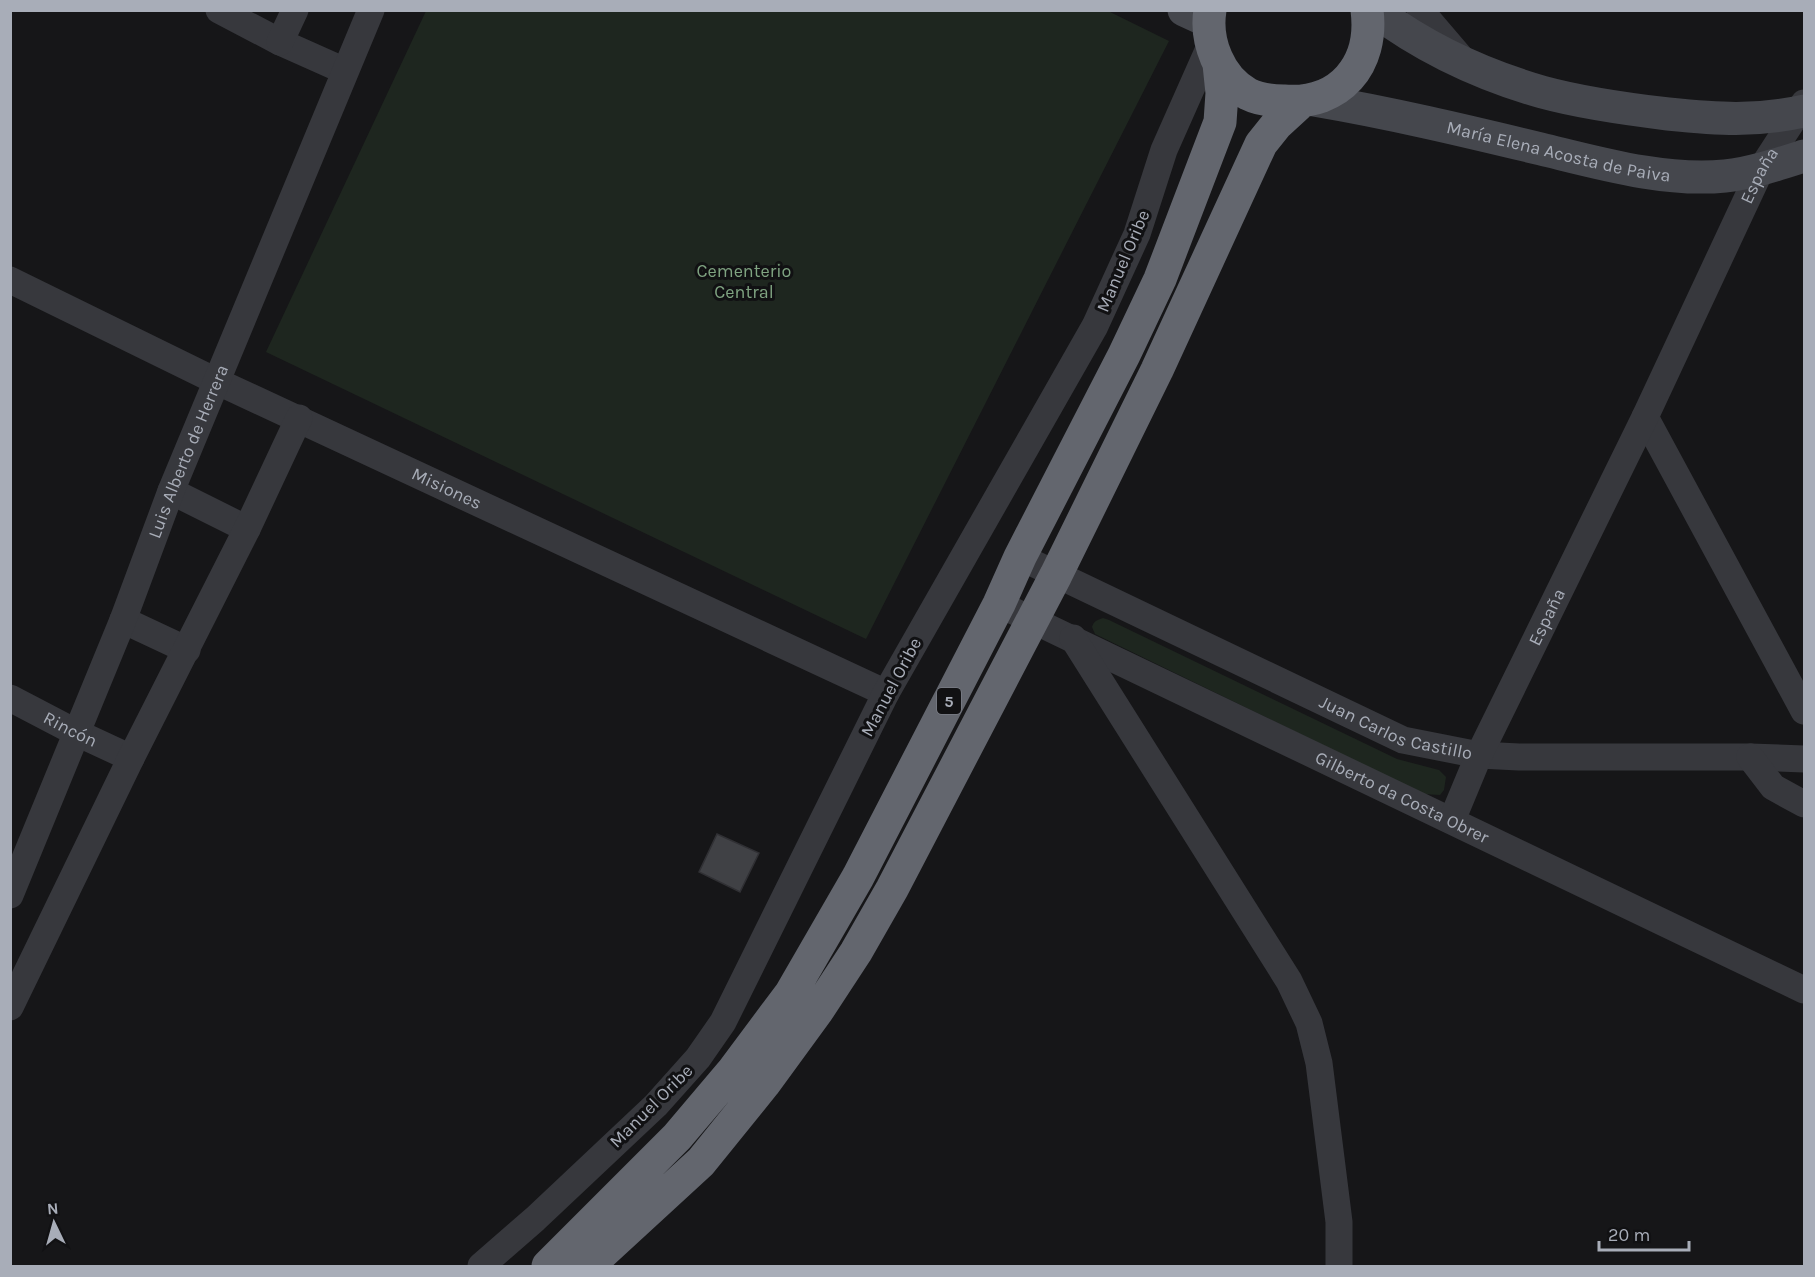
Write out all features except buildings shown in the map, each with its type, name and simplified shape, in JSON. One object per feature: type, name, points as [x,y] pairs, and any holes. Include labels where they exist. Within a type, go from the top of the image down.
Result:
[{"type":"highway","points":[[1206,30],[1229,78],[1249,94],[1274,101],[1307,101],[1333,93],[1350,76],[1366,42],[1367,10]]},
{"type":"highway","name":"Manuel Oribe","points":[[548,1266],[677,1137],[732,1072],[791,993],[853,887],[999,604],[1020,557],[1124,355],[1160,279],[1220,122],[1221,93],[1206,30]]},
{"type":"highway","name":"5","points":[[588,1266],[701,1162],[764,1084],[818,1010],[856,952],[892,889],[1056,575],[1157,370],[1261,144],[1277,124],[1307,101]]},
{"type":"street","points":[[219,10],[280,42],[345,71]]},
{"type":"street","points":[[280,42],[295,10]]},
{"type":"street","name":"Luis Alberto de Herrera","points":[[10,895],[75,732],[123,620],[171,490],[371,10]]},
{"type":"street","points":[[1374,10],[1394,25],[1465,64],[1542,92],[1628,110],[1724,120],[1761,118],[1803,109]]},
{"type":"street","points":[[1420,10],[1465,64]]},
{"type":"street","name":"Manuel Oribe","points":[[481,1266],[656,1106],[698,1058],[723,1022],[886,693],[1095,326],[1137,234],[1206,30]]},
{"type":"street","name":"María Elena Acosta de Paiva","points":[[1307,101],[1392,114],[1608,165],[1683,177],[1725,176],[1761,170],[1804,156]]},
{"type":"street","name":"España","points":[[1452,820],[1479,755],[1645,417],[1761,170],[1803,109]]},
{"type":"street","name":"Misiones","points":[[10,280],[216,381],[886,693]]},
{"type":"street","points":[[1645,417],[1804,711]]},
{"type":"street","points":[[10,1007],[131,758],[247,529],[299,418]]},
{"type":"street","points":[[171,490],[247,529]]},
{"type":"street","name":"Juan Carlos Castillo","points":[[1020,557],[1403,740],[1479,755],[1519,757],[1804,759]]},
{"type":"street","name":"Gilberto da Costa Obrer","points":[[999,604],[1804,990]]},
{"type":"street","points":[[123,620],[187,650]]},
{"type":"street","points":[[1073,639],[1289,981],[1309,1023],[1320,1064],[1339,1222],[1340,1266]]},
{"type":"street","name":"Rincón","points":[[10,698],[131,758]]},
{"type":"street","points":[[1750,757],[1773,787],[1804,804]]},
{"type":"street","points":[[656,1106],[732,1072]]},
{"type":"green space","name":"Cementerio Central","points":[[426,11],[1108,11],[1169,41],[866,639],[266,352]]},
{"type":"green space","points":[[1103,618],[1397,759],[1439,770],[1446,777],[1444,790],[1440,795],[1423,794],[1095,634],[1093,625]]}]
